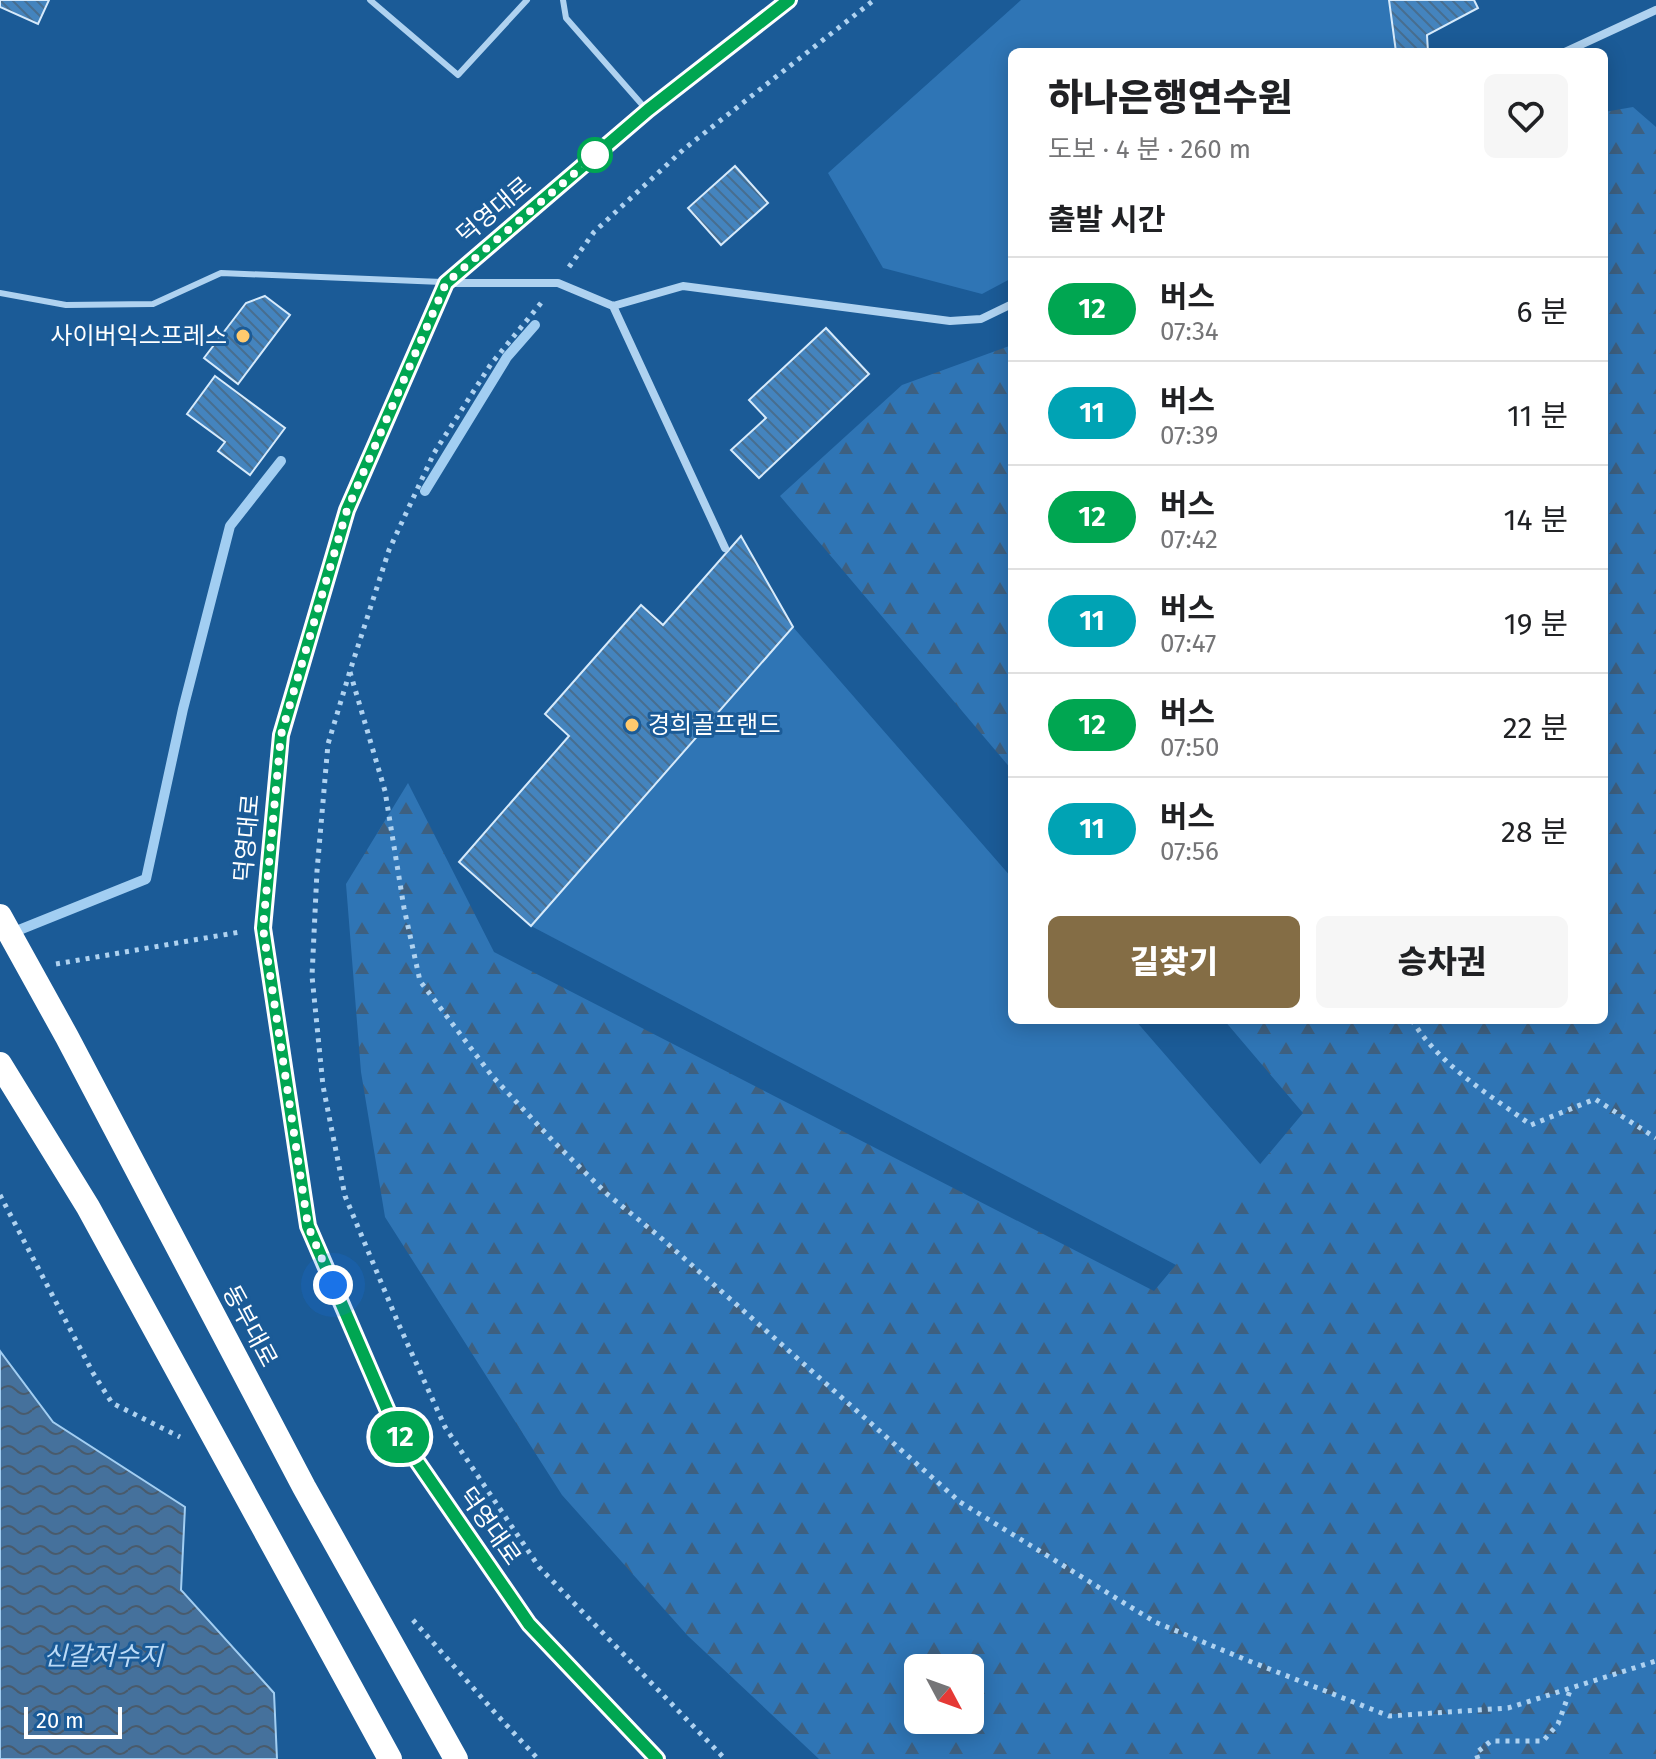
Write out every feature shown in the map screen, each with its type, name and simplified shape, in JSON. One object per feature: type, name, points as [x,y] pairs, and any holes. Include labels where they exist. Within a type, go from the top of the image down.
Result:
[{"type":"highway","name":"동부대로","points":[[0,916],[304,1487],[456,1759]]},
{"type":"highway","points":[[0,1064],[88,1207],[390,1759]]},
{"type":"main road","name":"덕영대로","points":[[657,1759],[529,1624],[397,1432],[308,1226],[263,928],[281,735],[347,510],[446,283],[648,110],[789,0]]},
{"type":"street","points":[[1574,48],[1656,10]]},
{"type":"street","points":[[446,283],[558,283],[613,306],[683,286],[950,321],[981,319],[1008,306]]},
{"type":"street","points":[[613,306],[725,548]]},
{"type":"lane","points":[[370,0],[458,75],[527,0]]},
{"type":"lane","points":[[563,0],[566,18],[648,110]]},
{"type":"lane","points":[[0,293],[66,305],[153,304],[221,273],[446,283]]},
{"type":"path","points":[[725,1759],[539,1567],[445,1427],[345,1196],[323,1086],[312,976],[317,871],[328,744],[389,550],[434,453],[491,364],[558,283],[594,232],[684,149],[874,0]]},
{"type":"path","points":[[350,671],[385,791],[404,908],[420,981],[492,1076],[607,1194],[660,1237],[960,1502],[1155,1622],[1389,1716],[1508,1708],[1656,1661]]},
{"type":"path","points":[[55,965],[263,928]]},
{"type":"path","points":[[1414,1024],[1422,1036],[1462,1074],[1531,1125],[1595,1099],[1656,1138]]},
{"type":"path","points":[[1478,1759],[1476,1753],[1491,1741],[1543,1741],[1558,1724],[1571,1688]]},
{"type":"green space","points":[[1021,0],[1389,0],[1395,48],[1008,48],[1008,280],[982,294],[883,268],[828,173]]},
{"type":"green space","points":[[1633,107],[1656,127],[1656,1759],[819,1759],[688,1636],[562,1495],[385,1217],[361,1072],[346,884],[408,783],[494,952],[1154,1291],[1303,1113],[1227,1024],[1608,1024],[1608,111]]},
{"type":"green space","points":[[1008,346],[1008,765],[780,496],[902,385]]},
{"type":"green space","name":"경희골프랜드","points":[[793,627],[1008,873],[1008,1024],[1138,1024],[1280,1187],[1197,1276],[531,926]]},
{"type":"water","name":"신갈저수지","points":[[0,1351],[53,1422],[185,1507],[181,1590],[274,1693],[277,1759],[0,1759]]},
{"type":"building","points":[[0,0],[49,0],[38,24],[0,7]]},
{"type":"building","points":[[1389,0],[1474,0],[1478,8],[1427,35],[1428,48],[1395,48]]},
{"type":"building","points":[[735,166],[768,203],[721,245],[688,208]]},
{"type":"building","points":[[265,296],[290,315],[238,384],[204,358],[246,303]]},
{"type":"building","points":[[826,328],[869,374],[759,478],[731,450],[766,418],[749,400]]},
{"type":"building","points":[[215,376],[285,428],[250,475],[218,451],[225,442],[187,414]]},
{"type":"building","name":"경희골프랜드","points":[[741,536],[793,627],[531,926],[459,862],[569,736],[545,714],[641,605],[663,625]]},
{"type":"waterway","points":[[425,491],[507,357],[535,325]]},
{"type":"waterway","points":[[9,934],[146,879],[183,709],[230,526],[281,461]]},
{"type":"bus line","name":"12","points":[[657,1759],[529,1624],[397,1432],[308,1226],[263,928],[281,735],[347,510],[446,283],[648,110],[789,0]]},
{"type":"place","name":"사이버익스프레스","points":[[243,336]]},
{"type":"place","name":"경희골프랜드","points":[[632,725]]},
{"type":"route","points":[[333,1285],[308,1226],[263,928],[281,735],[347,510],[446,283],[603,149],[595,155]]}]
